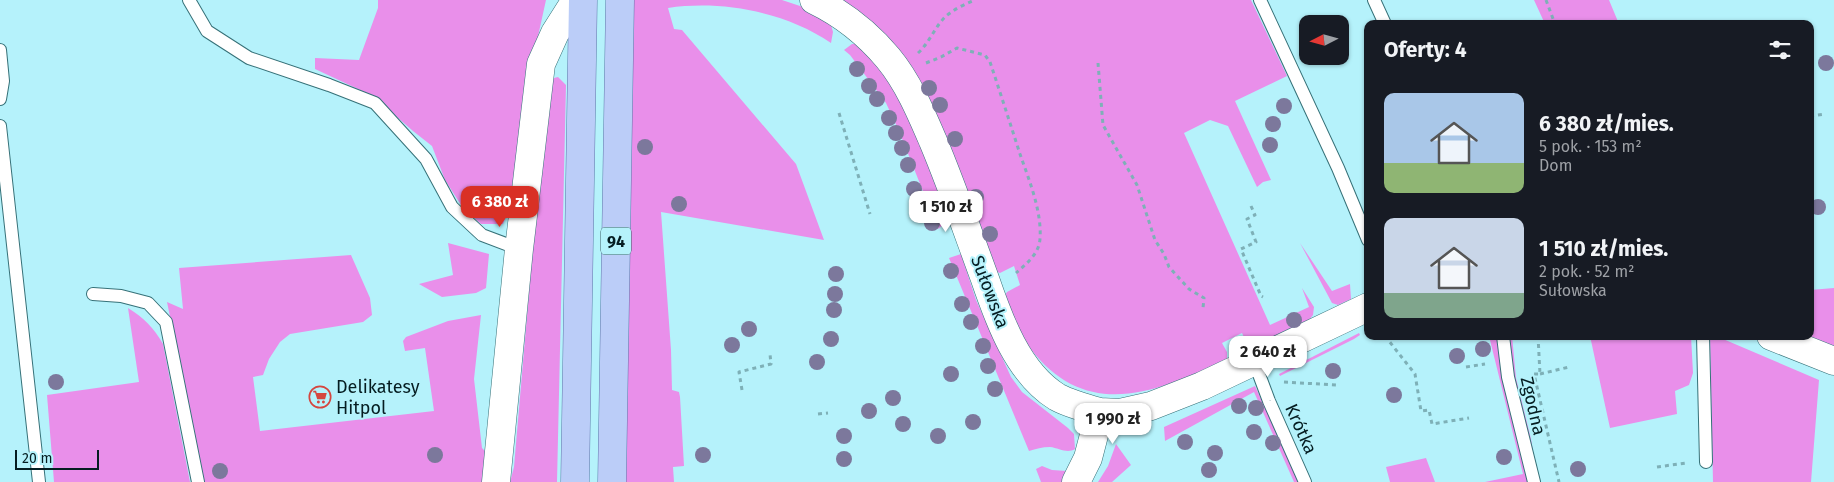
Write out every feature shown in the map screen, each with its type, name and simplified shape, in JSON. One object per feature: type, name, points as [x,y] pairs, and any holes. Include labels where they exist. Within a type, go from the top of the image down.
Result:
[{"type":"main road","name":"94","points":[[575,482],[583,0]]},
{"type":"main road","name":"94","points":[[612,482],[620,0]]},
{"type":"street","points":[[496,482],[541,64],[555,33],[576,0]]},
{"type":"street","name":"Sułowska","points":[[814,0],[846,18],[866,34],[898,72],[916,104],[945,170],[1006,335],[1022,362],[1039,382],[1056,396],[1079,406],[1100,412],[1120,413],[1142,409],[1202,386],[1364,309]]},
{"type":"street","points":[[1781,340],[1834,361]]},
{"type":"street","points":[[1076,482],[1088,458],[1100,412]]},
{"type":"lane","points":[[189,0],[207,32],[249,58],[375,103],[426,158],[452,207],[482,235],[520,249]]},
{"type":"lane","points":[[1260,0],[1338,168],[1364,230]]},
{"type":"lane","points":[[1374,0],[1383,20]]},
{"type":"lane","points":[[0,50],[3,81],[0,98]]},
{"type":"lane","points":[[0,126],[39,482]]},
{"type":"lane","points":[[93,294],[121,296],[148,303],[166,322],[198,482]]},
{"type":"lane","name":"Zgodna","points":[[1503,340],[1508,378],[1534,482]]},
{"type":"lane","points":[[1699,462],[1703,340]]},
{"type":"lane","name":"Krótka","points":[[1254,361],[1269,401],[1305,482]]},
{"type":"path","points":[[898,72],[927,44],[949,14],[975,0]]},
{"type":"path","points":[[1546,0],[1554,20]]},
{"type":"path","points":[[898,72],[940,58],[957,48],[985,55],[990,62],[1030,184],[1038,216],[1040,240],[1037,250],[1031,259],[1016,273]]},
{"type":"path","points":[[1098,63],[1103,125],[1137,185],[1155,240],[1164,254],[1169,267],[1189,289],[1204,298],[1203,308]]},
{"type":"path","points":[[839,113],[870,214]]},
{"type":"path","points":[[1814,115],[1825,114]]},
{"type":"path","points":[[1251,206],[1255,215],[1247,219],[1256,242],[1241,250],[1261,296],[1263,296]]},
{"type":"path","points":[[1388,340],[1414,374],[1421,411],[1430,410],[1432,424],[1469,418]]},
{"type":"path","points":[[1538,340],[1540,374]]},
{"type":"path","points":[[742,390],[740,372],[771,364],[770,354]]},
{"type":"path","points":[[1466,366],[1485,364]]},
{"type":"path","points":[[1559,482],[1534,374],[1569,367]]},
{"type":"path","points":[[1283,382],[1336,385]]},
{"type":"path","points":[[818,414],[828,413]]},
{"type":"path","points":[[1657,467],[1699,462]]},
{"type":"shaded area","points":[[378,0],[546,0],[535,50],[514,194],[503,224],[481,224],[463,208],[445,180],[432,146],[373,96],[315,69],[315,58],[359,60],[378,8]]},
{"type":"shaded area","points":[[634,0],[782,0],[803,7],[831,25],[833,32],[831,43],[794,23],[753,11],[710,6],[668,8],[674,29],[682,30],[796,164],[824,240],[661,212],[672,390],[679,392],[680,397],[684,466],[673,467],[674,482],[623,482]]},
{"type":"shaded area","points":[[837,0],[1251,0],[1287,76],[1235,101],[1271,180],[1263,182],[1257,187],[1228,126],[1210,120],[1184,133],[1270,325],[1309,307],[1302,288],[1314,307],[1313,315],[1309,320],[1249,348],[1242,333],[1222,343],[1227,352],[1227,359],[1175,382],[1149,390],[1123,394],[1098,393],[1075,386],[1052,371],[1030,348],[1013,317],[1004,297],[1007,292],[1020,285],[1014,266],[1000,273],[994,271],[956,165]]},
{"type":"shaded area","points":[[1534,0],[1609,0],[1617,20],[1543,20]]},
{"type":"shaded area","points":[[852,44],[858,44],[881,70],[903,104],[921,141],[949,216],[947,222],[938,229],[886,103],[850,55],[844,50]]},
{"type":"shaded area","points":[[558,77],[566,85],[557,482],[510,482],[514,467],[540,164],[550,83],[554,78]]},
{"type":"shaded area","points":[[448,243],[489,254],[486,288],[476,293],[442,297],[419,284],[453,275]]},
{"type":"shaded area","points":[[1300,243],[1332,291],[1350,284],[1351,299],[1338,305],[1332,303]]},
{"type":"shaded area","points":[[961,254],[976,300],[1011,377],[1022,392],[1074,434],[1075,449],[1066,451],[1047,447],[1029,451],[949,258]]},
{"type":"shaded area","points":[[351,255],[370,298],[372,315],[363,322],[290,334],[280,342],[269,359],[263,375],[253,377],[260,431],[434,411],[425,348],[405,351],[403,341],[406,337],[448,321],[481,315],[474,379],[482,448],[487,453],[485,482],[204,482],[167,302],[183,309],[179,268]]},
{"type":"shaded area","points":[[1834,288],[1834,346],[1814,339],[1814,290]]},
{"type":"shaded area","points":[[128,308],[148,324],[163,344],[190,482],[54,482],[47,395],[139,382]]},
{"type":"shaded area","points":[[1359,333],[1360,335],[1354,339],[1280,376],[1279,374]]},
{"type":"shaded area","points":[[1490,340],[1499,340],[1507,394],[1528,482],[1485,482],[1523,474]]},
{"type":"shaded area","points":[[1509,340],[1512,340],[1516,378],[1531,439],[1537,476],[1514,379]]},
{"type":"shaded area","points":[[1591,340],[1691,340],[1693,373],[1689,385],[1675,391],[1677,414],[1610,428]]},
{"type":"shaded area","points":[[1710,340],[1725,340],[1819,380],[1811,482],[1713,482]]},
{"type":"shaded area","points":[[1255,386],[1299,482],[1294,482],[1254,392],[1165,441],[1164,427]]},
{"type":"shaded area","points":[[1116,444],[1131,465],[1112,482],[1098,482],[1108,466]]},
{"type":"shaded area","points":[[1426,458],[1435,482],[1390,482],[1386,467]]},
{"type":"shaded area","points":[[1042,466],[1052,470],[1067,471],[1065,482],[1041,482],[1036,469]]},
{"type":"place","name":"Delikatesy Hitpol","points":[[320,397]]}]
